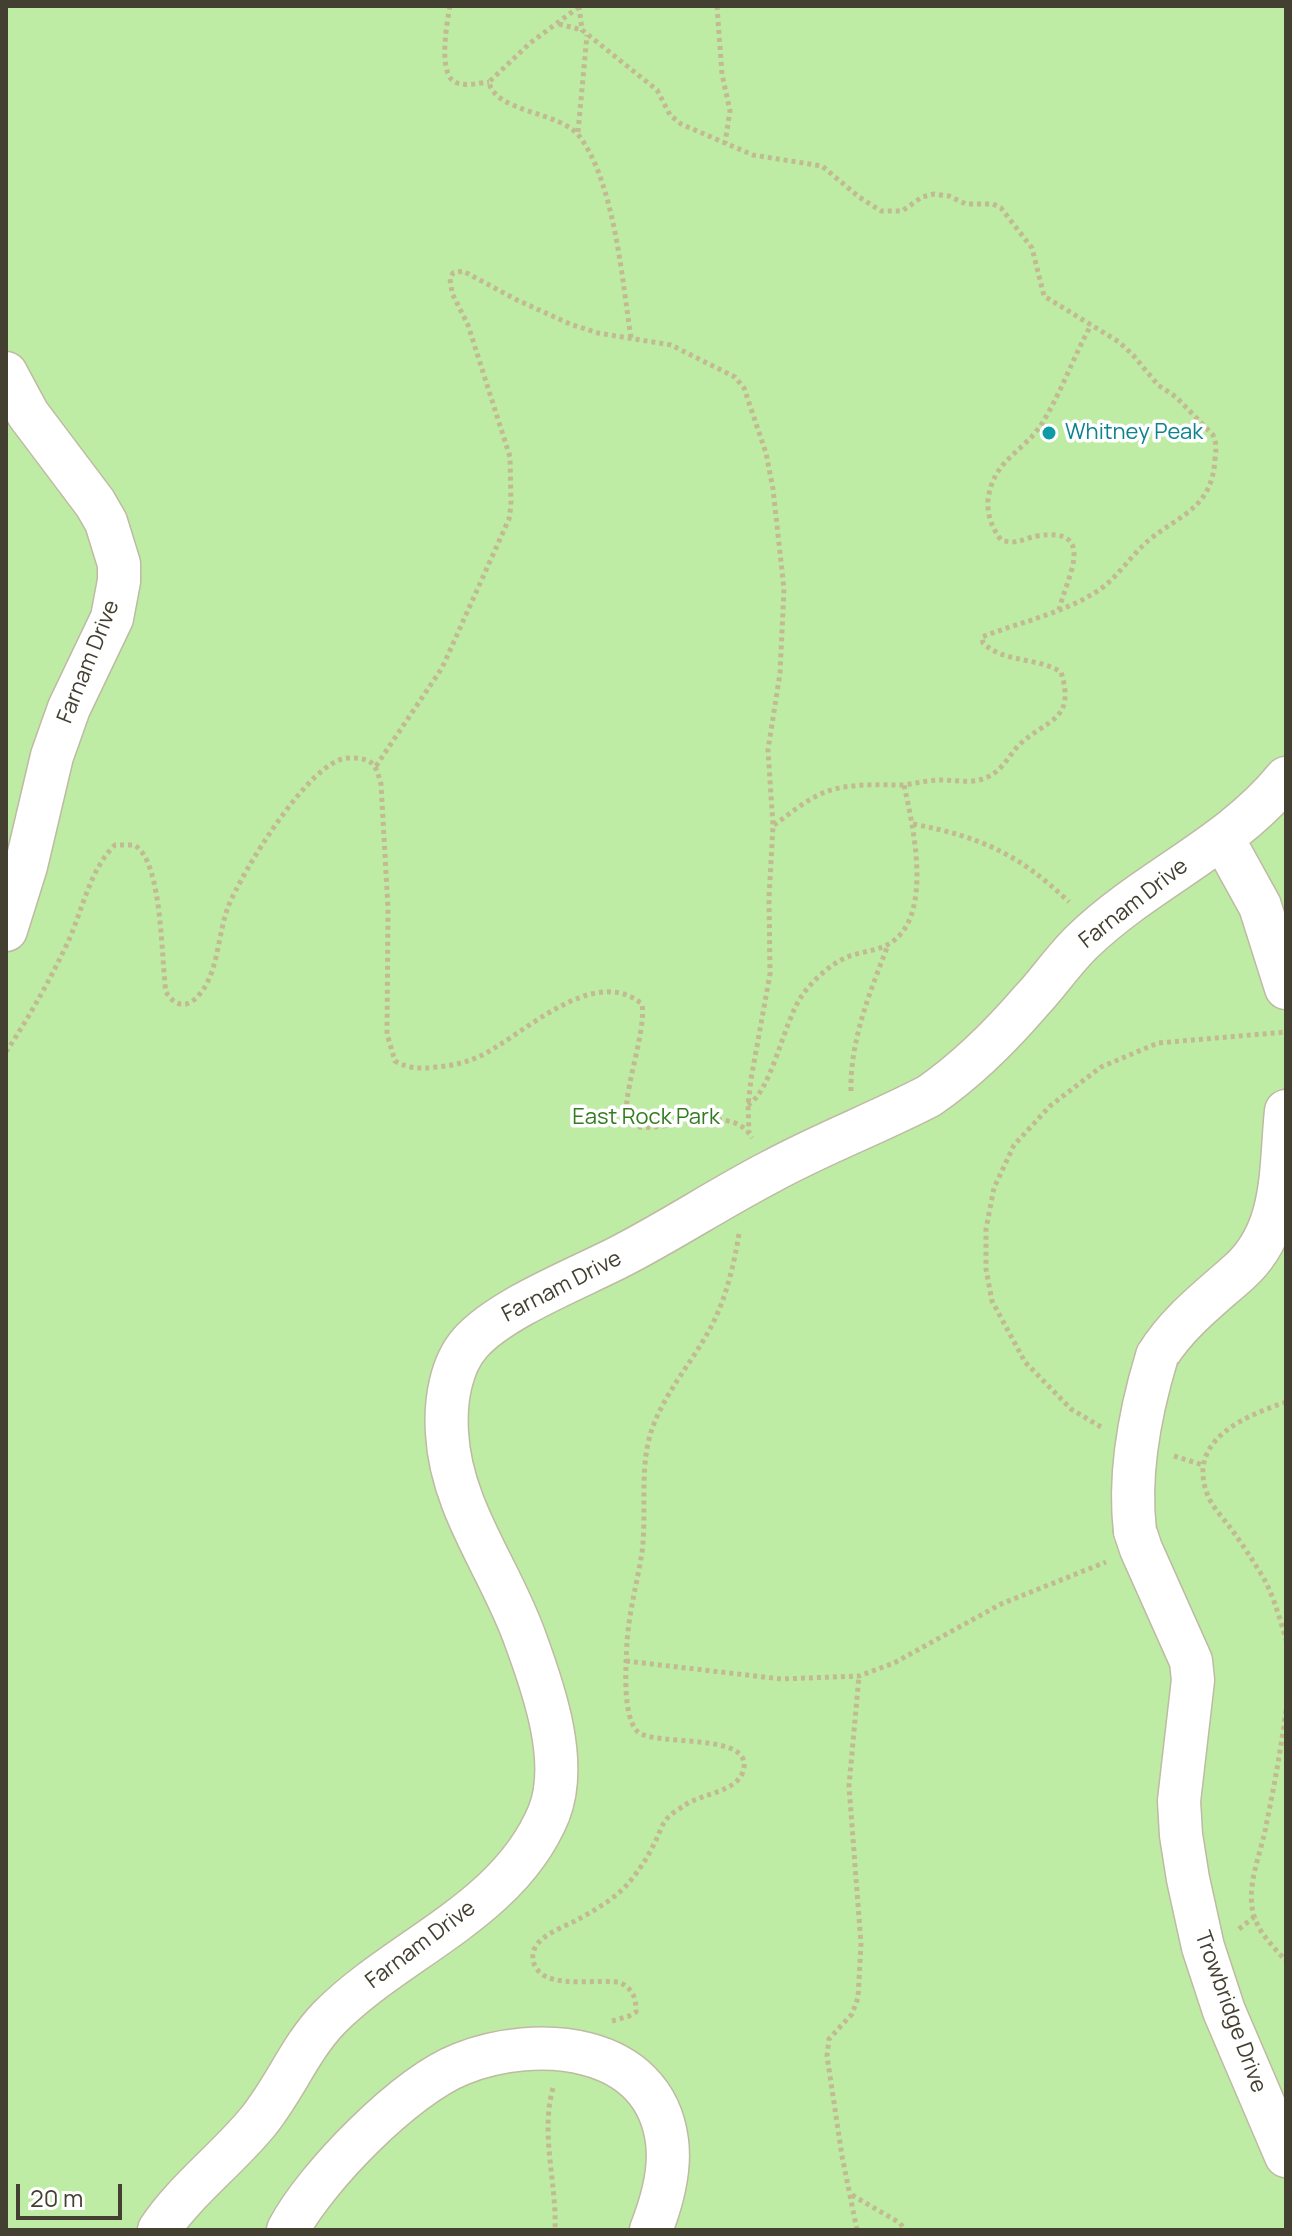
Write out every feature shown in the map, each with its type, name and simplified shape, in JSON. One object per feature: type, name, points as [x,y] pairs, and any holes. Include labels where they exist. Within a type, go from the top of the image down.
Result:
[{"type":"street","name":"Farnam Drive","points":[[6,373],[28,414],[106,522],[119,564],[119,581],[112,618],[69,708],[52,756],[26,866],[6,930]]},
{"type":"street","name":"Farnam Drive","points":[[159,2230],[259,2121],[327,2020],[362,1988],[437,1937],[491,1891],[537,1839],[551,1807],[556,1777],[555,1751],[540,1680],[520,1623],[455,1487],[446,1432],[447,1410],[457,1363],[469,1344],[489,1325],[519,1307],[633,1250],[754,1181],[929,1096],[952,1080],[1002,1034],[1081,942],[1124,907],[1223,839],[1264,804],[1286,778]]},
{"type":"street","points":[[1223,839],[1260,906],[1286,988]]},
{"type":"street","name":"Trowbridge Drive","points":[[1286,1111],[1279,1204],[1269,1231],[1242,1270],[1197,1308],[1157,1356],[1136,1450],[1132,1508],[1138,1540],[1191,1661],[1193,1680],[1179,1801],[1181,1835],[1197,1925],[1224,2011],[1286,2156]]},
{"type":"street","points":[[288,2230],[308,2199],[349,2152],[428,2081],[459,2064],[490,2054],[540,2047],[576,2051],[607,2059],[637,2078],[650,2094],[660,2114],[667,2141],[662,2201],[651,2230]]},
{"type":"path","points":[[450,6],[446,45],[448,74],[460,84],[489,82],[530,43],[579,6],[585,32],[578,133],[601,181],[621,272],[631,338]]},
{"type":"path","points":[[717,6],[722,74],[730,111],[725,143]]},
{"type":"path","points":[[559,24],[585,32],[657,90],[670,115],[681,124],[753,155],[822,166],[881,211],[902,211],[922,197],[934,194],[1001,208],[1032,248],[1044,296],[1133,355],[1158,385],[1176,397],[1213,435],[1216,443],[1215,466],[1209,489],[1196,507],[1147,541],[1099,591],[1059,610],[982,637],[990,650],[1048,664],[1061,672],[1064,697],[1055,722],[1022,743],[998,771],[982,780],[855,786],[828,791],[773,826]]},
{"type":"path","points":[[489,82],[495,95],[578,133]]},
{"type":"path","points":[[376,766],[442,668],[509,519],[511,468],[506,437],[468,325],[452,293],[450,279],[453,273],[463,271],[570,324],[598,333],[671,345],[735,377],[744,388],[766,453],[784,589],[780,673],[768,750],[773,826],[769,898],[770,974],[748,1105],[754,1181],[742,1213],[733,1271],[715,1320],[668,1392],[650,1435],[642,1551],[629,1611],[626,1695],[637,1731],[647,1737],[667,1741],[720,1743],[735,1750],[744,1768],[741,1777],[734,1783],[686,1803],[665,1820],[645,1860],[625,1886],[605,1903],[538,1943],[532,1956],[535,1968],[547,1978],[619,1982],[629,1987],[636,2002],[636,2012],[615,2021],[601,2022]]},
{"type":"path","points":[[1059,610],[1071,577],[1075,555],[1073,543],[1066,537],[1053,534],[1014,544],[1001,540],[992,528],[987,508],[990,483],[1004,462],[1042,424],[1091,325]]},
{"type":"path","points":[[6,1052],[34,1010],[68,942],[100,865],[115,845],[134,845],[146,856],[158,913],[166,992],[177,1004],[188,1004],[207,982],[221,927],[237,888],[259,848],[289,806],[327,766],[342,758],[367,759],[376,766],[384,808],[388,908],[387,1034],[395,1061],[416,1069],[456,1065],[497,1047],[561,1005],[595,993],[620,993],[634,997],[642,1004],[645,1019],[627,1095],[630,1123],[648,1127],[690,1121],[723,1121],[749,1133]]},
{"type":"path","points":[[748,1105],[766,1083],[788,1018],[803,994],[827,970],[846,958],[888,945],[897,938],[916,902],[913,824],[904,785]]},
{"type":"path","points":[[913,824],[955,832],[1014,856],[1043,877],[1097,928]]},
{"type":"path","points":[[853,1132],[851,1087],[856,1038],[867,997],[888,945]]},
{"type":"path","points":[[1105,1429],[1071,1409],[1025,1362],[992,1301],[986,1269],[986,1229],[994,1188],[1014,1145],[1050,1106],[1101,1067],[1158,1043],[1286,1032]]},
{"type":"path","points":[[1286,1402],[1245,1416],[1229,1427],[1215,1442],[1203,1465],[1208,1497],[1264,1579],[1286,1640]]},
{"type":"path","points":[[1168,1454],[1203,1465]]},
{"type":"path","points":[[626,1661],[781,1679],[859,1676],[894,1663],[1001,1604],[1081,1570],[1138,1540]]},
{"type":"path","points":[[857,2230],[827,2056],[829,2039],[852,2014],[858,1998],[861,1944],[849,1786],[859,1676]]},
{"type":"path","points":[[1286,1710],[1267,1824],[1252,1879],[1251,1901],[1254,1917],[1263,1933],[1286,1961]]},
{"type":"path","points":[[549,2101],[555,2230]]},
{"type":"path","points":[[851,2194],[900,2223],[905,2230]]},
{"type":"green space","name":"East Rock Park","points":[[6,6],[1286,6],[1286,2230],[6,2230]]},
{"type":"place","name":"Whitney Peak","points":[[1049,433]]}]
